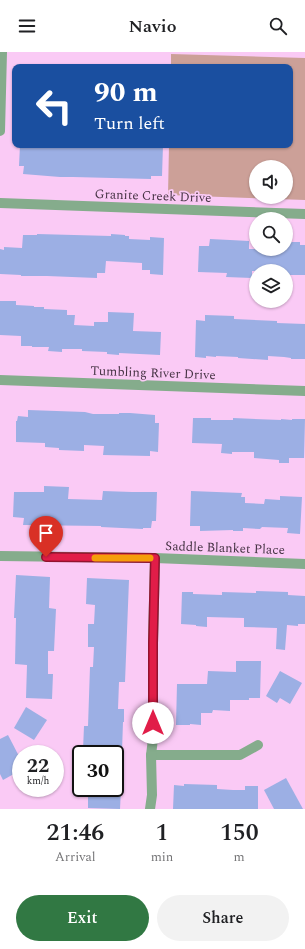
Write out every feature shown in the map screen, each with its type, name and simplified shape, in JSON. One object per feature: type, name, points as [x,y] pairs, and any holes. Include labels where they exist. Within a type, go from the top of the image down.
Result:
[{"type":"street","points":[[0,131],[2,52]]},
{"type":"street","name":"Granite Creek Drive","points":[[0,203],[305,214]]},
{"type":"street","name":"Tumbling River Drive","points":[[0,380],[305,391]]},
{"type":"street","name":"Saddle Blanket Place","points":[[0,556],[155,558],[305,564]]},
{"type":"street","points":[[150,809],[152,794],[151,755],[153,739],[155,558]]},
{"type":"street","points":[[151,755],[240,755],[258,745]]},
{"type":"shaded area","points":[[171,54],[305,58],[305,200],[293,200],[293,160],[249,160],[249,198],[168,195],[169,148],[293,148],[293,64],[171,64]]},
{"type":"building","points":[[20,148],[163,148],[162,176],[151,176],[151,179],[60,177],[23,174],[24,166],[19,166]]},
{"type":"building","points":[[111,234],[129,236],[129,239],[150,240],[150,237],[164,238],[163,275],[150,274],[150,270],[142,270],[142,263],[106,261],[105,273],[97,273],[97,278],[0,274],[0,249],[4,250],[4,247],[22,248],[23,235],[111,236]]},
{"type":"building","points":[[210,239],[249,241],[249,256],[293,256],[293,242],[300,242],[300,245],[305,245],[305,275],[293,275],[293,264],[249,264],[249,278],[226,277],[227,273],[198,272],[199,246],[209,246]]},
{"type":"building","points":[[0,301],[16,301],[16,305],[44,307],[44,309],[67,310],[67,315],[75,315],[74,325],[94,326],[94,322],[108,322],[108,312],[134,313],[133,331],[161,332],[160,355],[119,353],[119,355],[107,354],[107,352],[82,351],[82,349],[62,349],[62,352],[48,351],[49,347],[21,346],[21,336],[0,335]]},
{"type":"building","points":[[205,315],[234,316],[234,319],[305,324],[305,359],[268,356],[268,360],[216,356],[206,356],[206,358],[195,357],[196,320],[205,321]]},
{"type":"building","points":[[28,410],[85,412],[93,414],[130,413],[155,415],[155,423],[159,423],[158,452],[150,451],[150,456],[103,455],[104,446],[84,445],[84,451],[59,450],[59,448],[45,447],[45,443],[16,442],[16,421],[18,416],[28,417]]},
{"type":"building","points":[[193,418],[211,418],[211,420],[233,420],[233,418],[281,420],[305,419],[304,458],[289,458],[289,463],[279,463],[279,460],[254,458],[254,452],[232,452],[232,454],[221,453],[222,444],[192,443]]},
{"type":"building","points":[[44,486],[69,487],[68,499],[102,500],[103,491],[157,492],[156,521],[152,521],[151,528],[143,529],[101,526],[23,525],[24,518],[13,517],[14,492],[44,492]]},
{"type":"building","points":[[191,491],[242,493],[241,497],[245,497],[245,503],[264,504],[265,499],[280,500],[280,496],[302,497],[300,534],[287,533],[288,528],[262,527],[260,529],[243,528],[243,531],[200,531],[200,526],[190,526]]},
{"type":"building","points":[[16,575],[50,577],[49,608],[56,609],[54,651],[48,651],[48,674],[53,674],[52,699],[26,698],[27,665],[15,664],[16,618],[14,618]]},
{"type":"building","points":[[87,578],[129,580],[125,682],[119,682],[118,709],[124,709],[122,745],[83,745],[84,726],[88,726],[90,667],[93,667],[94,647],[88,647],[88,624],[94,624],[95,605],[86,604]]},
{"type":"building","points":[[256,591],[288,592],[288,595],[305,596],[305,624],[298,624],[298,626],[287,625],[285,650],[276,649],[277,628],[244,627],[244,618],[207,617],[207,627],[181,624],[182,592],[222,595],[222,592],[256,593]]},
{"type":"building","points":[[236,661],[261,661],[260,698],[249,698],[249,700],[230,700],[230,711],[213,710],[212,713],[201,713],[201,725],[176,725],[177,684],[207,684],[208,671],[236,672]]},
{"type":"building","points":[[280,671],[302,683],[290,704],[280,698],[277,703],[266,696]]},
{"type":"building","points":[[26,707],[47,720],[34,740],[14,728]]},
{"type":"building","points":[[8,735],[13,745],[12,775],[3,780],[0,774],[0,739]]},
{"type":"building","points":[[286,778],[303,809],[274,809],[264,790]]},
{"type":"building","points":[[184,784],[217,785],[217,789],[233,790],[245,790],[245,786],[258,786],[258,809],[173,809],[174,785],[184,786]]},
{"type":"building","points":[[88,797],[121,797],[120,809],[88,808]]},
{"type":"slow traffic","points":[[95,558],[150,558]]},
{"type":"route","points":[[46,557],[155,558],[153,723]]}]
